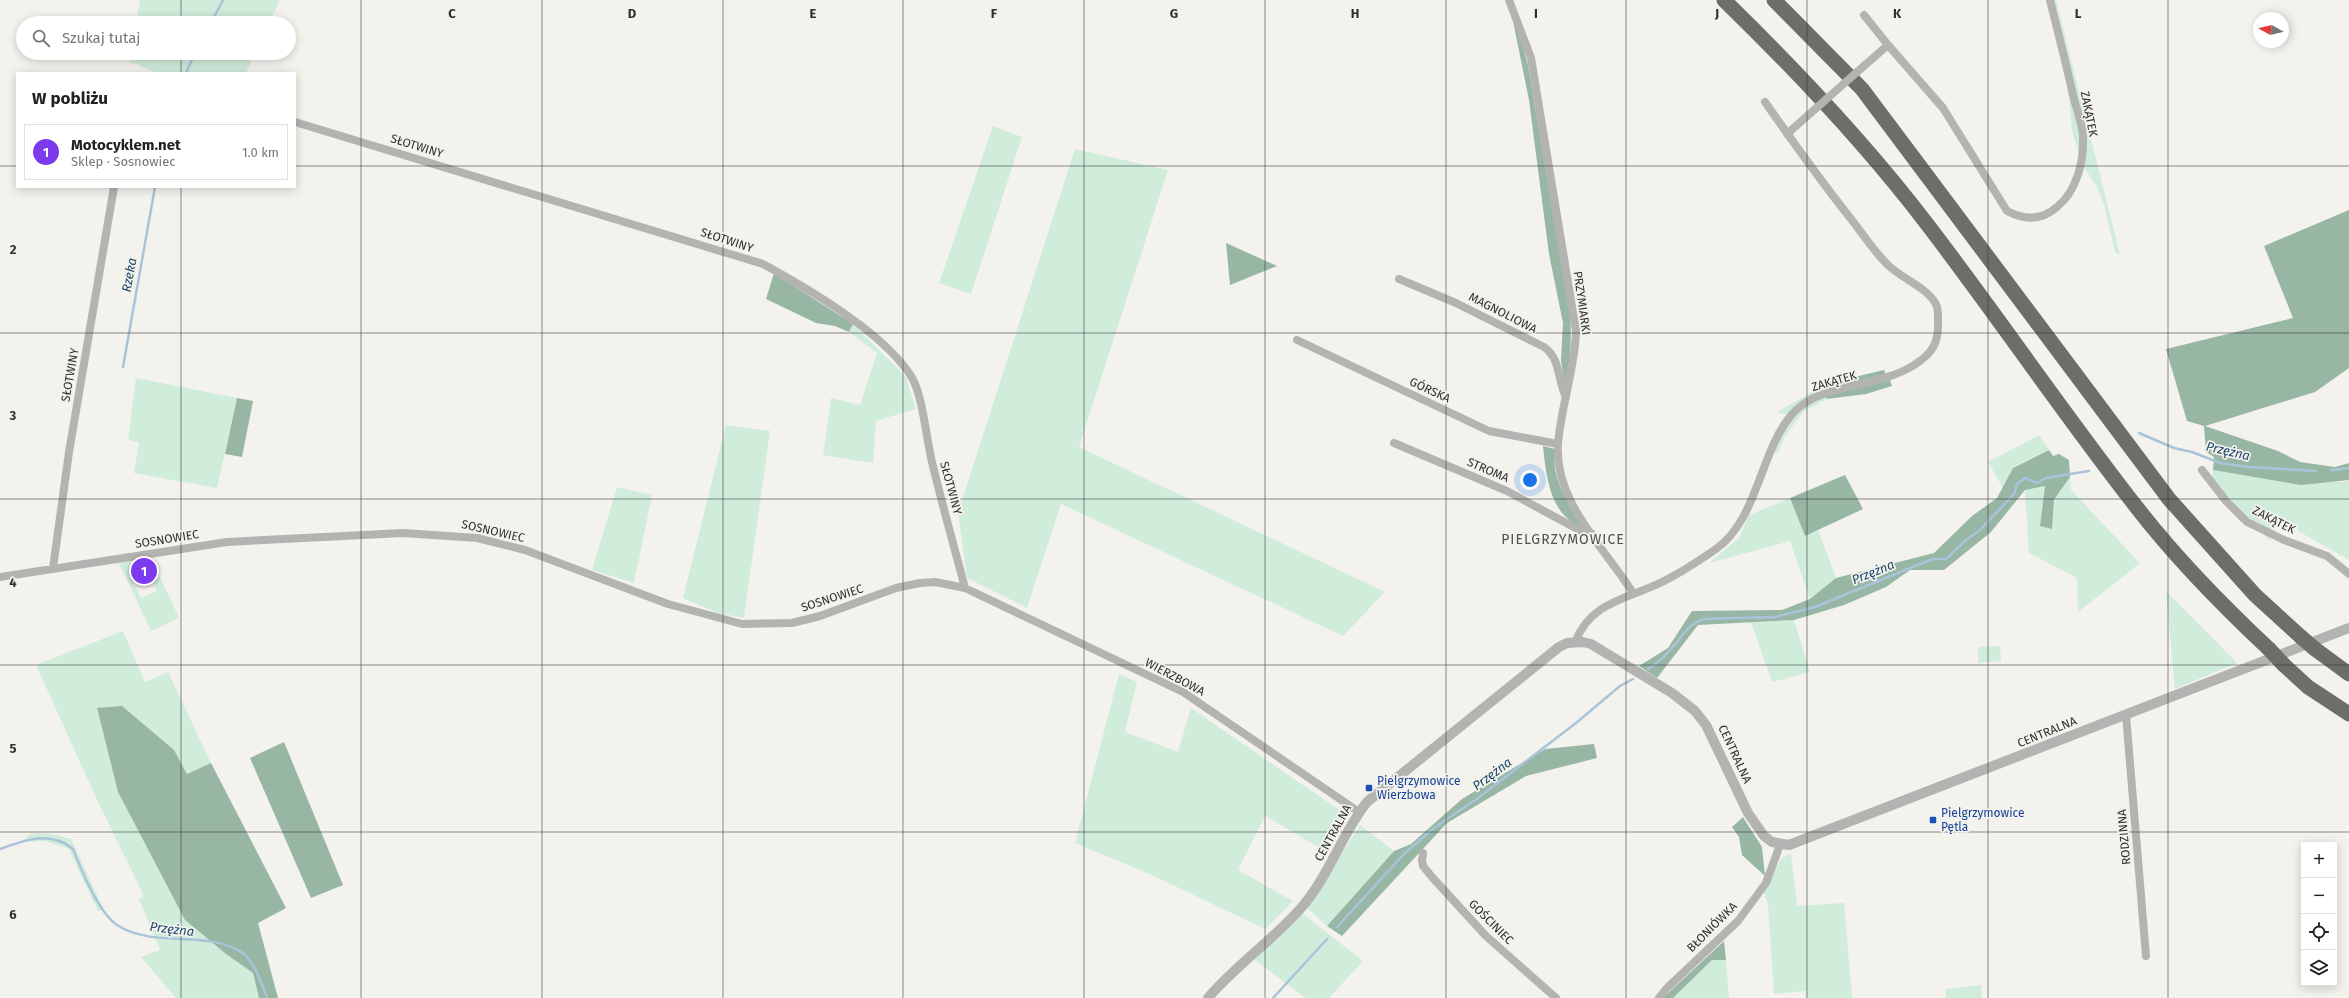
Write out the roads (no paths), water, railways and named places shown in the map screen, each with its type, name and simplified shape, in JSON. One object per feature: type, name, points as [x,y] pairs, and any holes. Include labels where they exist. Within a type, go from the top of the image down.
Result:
[{"type":"highway","points":[[1724,0],[1777,52],[1846,127],[1926,223],[2138,510],[2220,603],[2284,665],[2308,687],[2349,714]]},
{"type":"highway","points":[[1774,0],[1862,89],[2169,500],[2255,595],[2301,637],[2349,674]]},
{"type":"street","name":"PRZYMIARKI","points":[[1509,0],[1531,58],[1576,331],[1574,353],[1558,444],[1558,461],[1563,486],[1591,533],[1633,593]]},
{"type":"street","name":"ZAKĄTEK","points":[[1864,15],[1943,108],[2006,211],[2017,216],[2034,219],[2050,213],[2064,201],[2078,174],[2082,158],[2083,134],[2050,0]]},
{"type":"street","points":[[1787,134],[1888,45]]},
{"type":"street","name":"ZAKĄTEK","points":[[1575,642],[1584,623],[1591,616],[1633,593],[1664,582],[1724,543],[1745,511],[1782,430],[1794,412],[1806,402],[1826,393],[1889,378],[1913,366],[1926,357],[1938,335],[1937,306],[1924,290],[1888,266],[1822,182],[1765,102]]},
{"type":"street","name":"SŁOTWINY","points":[[296,122],[763,264],[793,280],[869,331],[885,344],[912,378],[918,394],[932,461],[965,588]]},
{"type":"street","name":"SŁOTWINY","points":[[53,568],[69,452],[114,188]]},
{"type":"street","name":"MAGNOLIOWA","points":[[1399,279],[1456,303],[1550,352],[1556,362],[1561,388],[1566,397]]},
{"type":"street","name":"GÓRSKA","points":[[1297,340],[1489,431],[1558,444]]},
{"type":"street","name":"STROMA","points":[[1394,443],[1507,492],[1581,532],[1591,533]]},
{"type":"street","name":"ZAKĄTEK","points":[[2202,470],[2226,501],[2247,522],[2284,540],[2327,556],[2349,574]]},
{"type":"street","name":"SOSNOWIEC","points":[[0,577],[227,542],[403,533],[465,536],[525,550],[668,604],[742,624],[792,623],[820,616],[896,588],[924,582],[940,582],[965,588]]},
{"type":"street","name":"WIERZBOWA","points":[[965,588],[1182,692],[1359,812]]},
{"type":"street","name":"CENTRALNA","points":[[1208,998],[1301,908],[1328,871],[1359,812],[1375,794],[1547,657],[1567,643],[1575,642],[1591,644],[1672,693],[1695,711],[1706,725],[1748,813],[1764,836],[1780,845],[1798,842],[2349,628]]},
{"type":"street","name":"RODZINNA","points":[[2126,715],[2146,956]]},
{"type":"street","name":"BŁONIÓWKA","points":[[1659,998],[1667,988],[1738,921],[1766,883],[1780,845]]},
{"type":"street","name":"GOŚCINIEC","points":[[1423,853],[1423,866],[1437,883],[1486,936],[1556,998]]},
{"type":"waterway","name":"Rzeka","points":[[215,16],[223,0]]},
{"type":"waterway","name":"Rzeka","points":[[186,72],[192,60]]},
{"type":"waterway","name":"Rzeka","points":[[123,367],[155,188]]},
{"type":"waterway","name":"Przężna","points":[[2139,433],[2174,448],[2192,452],[2220,463],[2249,467],[2316,471]]},
{"type":"waterway","name":"Przężna","points":[[2331,470],[2349,468]]},
{"type":"waterway","name":"Przężna","points":[[1648,669],[1664,657],[1689,627],[1698,621],[1704,619],[1775,617],[1815,607],[1933,559],[1946,559],[1966,540],[1980,530],[2014,494],[2017,484],[2025,478],[2037,483],[2046,478],[2089,471]]},
{"type":"waterway","name":"Przężna","points":[[1337,927],[1404,854],[1434,828],[1478,798],[1576,723],[1620,686],[1633,679]]},
{"type":"waterway","name":"Przężna","points":[[0,849],[37,838],[47,838],[65,843],[73,849],[91,890],[103,911],[117,925],[132,932],[147,936],[198,940],[229,946],[247,956],[254,967],[267,998]]},
{"type":"waterway","name":"Przężna","points":[[1273,998],[1327,939]]},
{"type":"place","name":"Motocyklem.net","points":[[144,571]]},
{"type":"place","name":"Pielgrzymowice Wierzbowa","points":[[1369,788]]},
{"type":"place","name":"Pielgrzymowice Pętla","points":[[1933,820]]},
{"type":"district","name":"PIELGRZYMOWICE","points":[[1563,539]]}]
